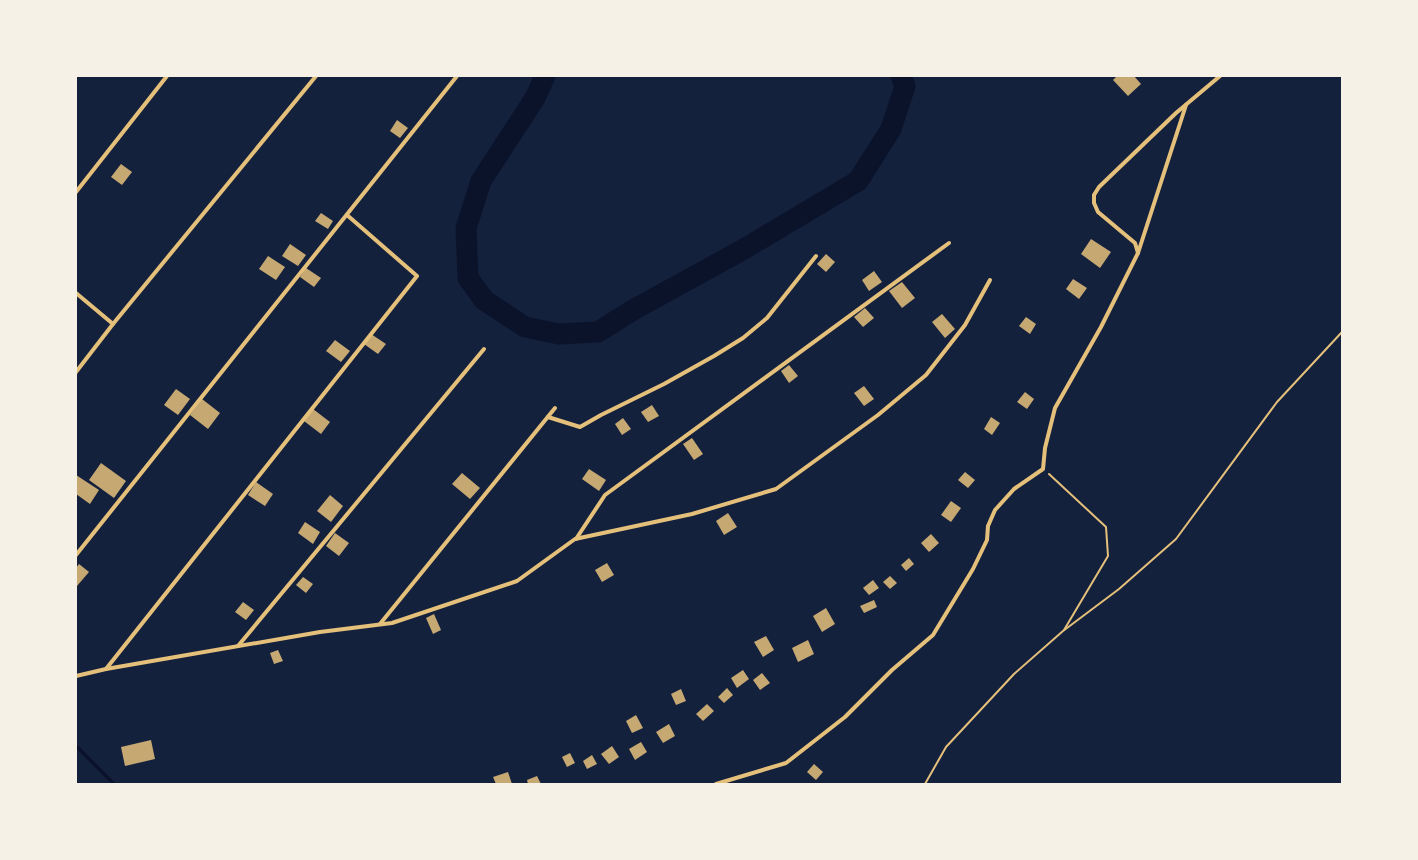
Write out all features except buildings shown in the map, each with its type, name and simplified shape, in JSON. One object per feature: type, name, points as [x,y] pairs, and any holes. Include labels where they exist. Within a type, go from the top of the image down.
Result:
[{"type":"street","points":[[76,192],[167,76]]},
{"type":"street","points":[[76,372],[113,324],[316,76]]},
{"type":"street","points":[[76,556],[457,76]]},
{"type":"street","points":[[1138,253],[1135,243],[1098,212],[1094,203],[1094,195],[1099,187],[1186,105],[1220,76]]},
{"type":"street","points":[[716,784],[786,763],[845,717],[892,670],[933,635],[973,569],[987,540],[988,526],[995,510],[1014,489],[1043,469],[1045,448],[1055,408],[1101,327],[1138,253],[1186,105]]},
{"type":"street","points":[[106,669],[417,276],[347,215]]},
{"type":"street","points":[[76,676],[106,669],[320,632],[392,623],[516,581],[575,539],[605,495],[949,243]]},
{"type":"street","points":[[548,417],[580,427],[664,384],[714,356],[743,338],[767,318],[816,256]]},
{"type":"street","points":[[575,539],[692,514],[776,490],[878,415],[926,375],[965,325],[990,280]]},
{"type":"street","points":[[76,293],[113,324]]},
{"type":"street","points":[[238,646],[484,349]]},
{"type":"street","points":[[380,624],[555,408]]},
{"type":"path","points":[[925,784],[946,747],[1014,674],[1063,631],[1119,589],[1176,539],[1277,402],[1342,332]]},
{"type":"path","points":[[1043,469],[1106,527],[1108,556],[1063,631]]},
{"type":"waterway","points":[[545,76],[535,98],[481,181],[466,228],[468,278],[484,300],[525,327],[559,334],[598,332],[633,310],[744,249],[858,181],[891,129],[905,86],[901,76]]},
{"type":"waterway","points":[[76,746],[114,784]]}]
